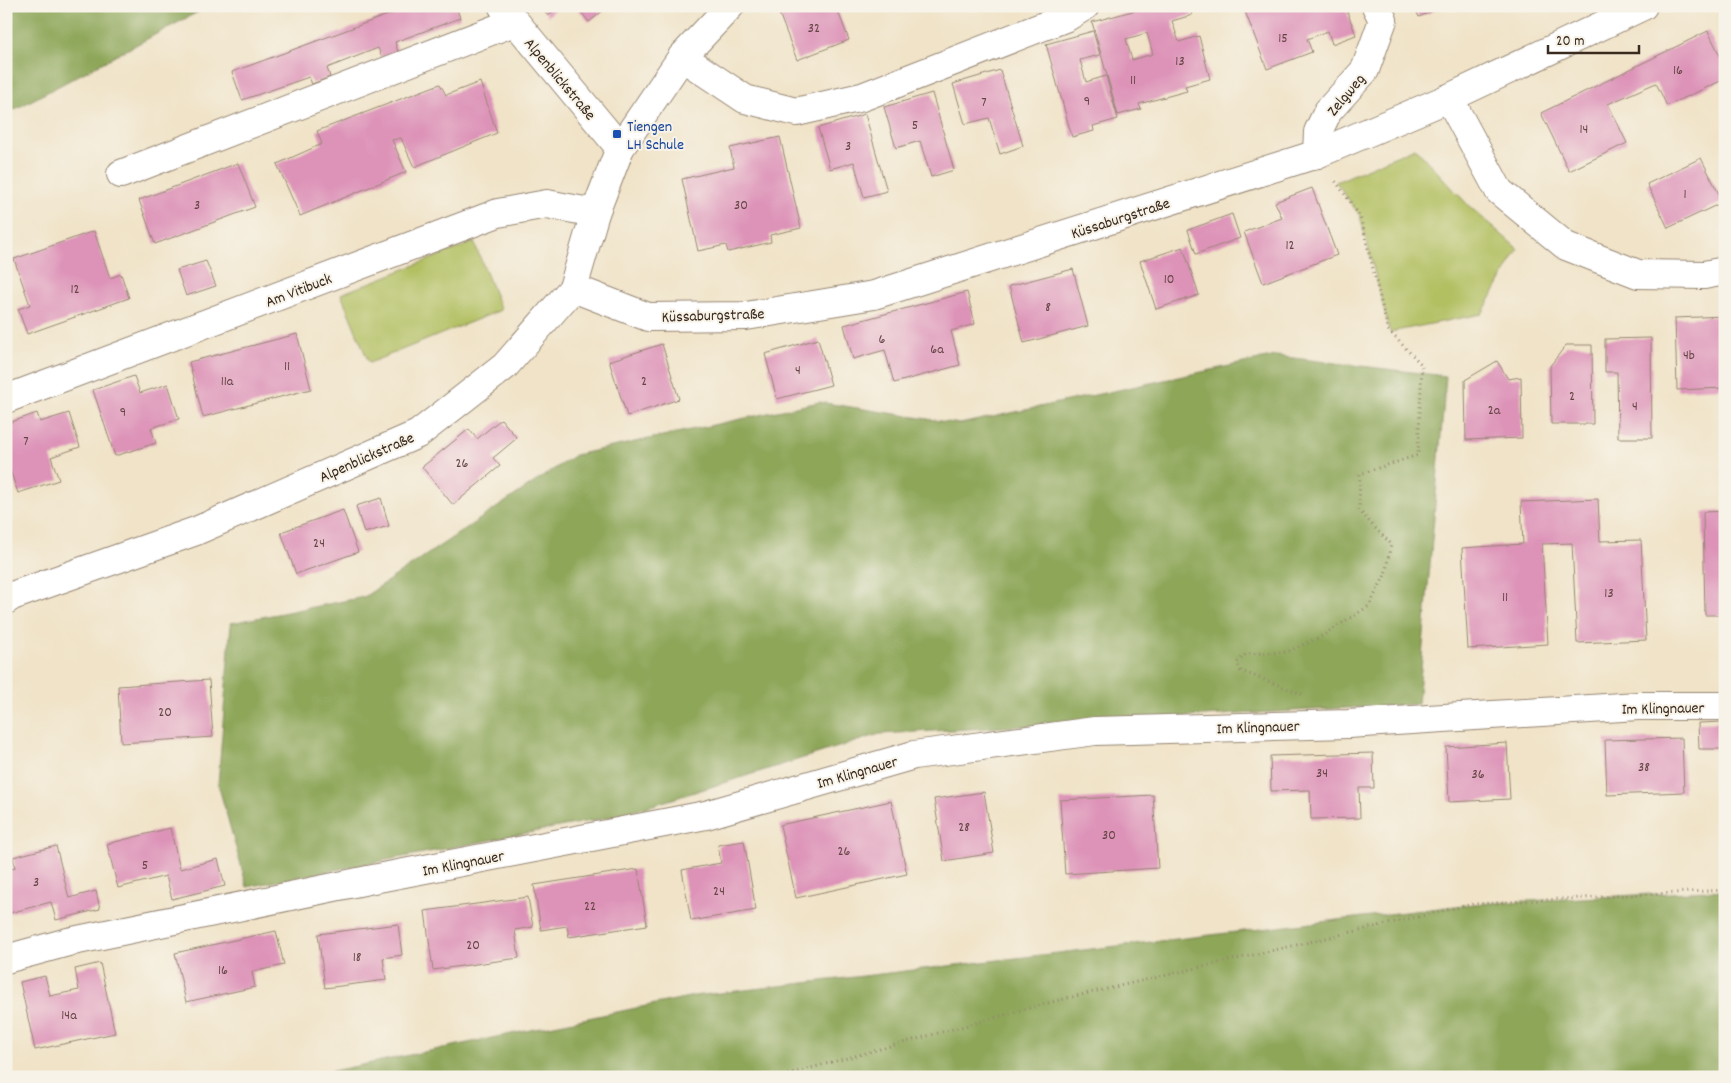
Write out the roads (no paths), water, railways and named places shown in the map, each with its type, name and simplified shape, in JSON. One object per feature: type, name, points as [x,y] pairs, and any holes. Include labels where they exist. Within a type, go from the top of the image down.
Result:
[{"type":"street","name":"Alpenblickstraße","points":[[6,600],[12,596],[196,531],[418,434],[505,366],[574,288],[594,213],[620,148],[682,57],[730,6]]},
{"type":"street","points":[[682,57],[745,99],[796,112],[862,97],[1067,17],[1085,6]]},
{"type":"street","name":"Zelgweg","points":[[1317,154],[1318,132],[1328,111],[1365,70],[1383,20],[1376,6]]},
{"type":"street","name":"Küssaburgstraße","points":[[574,288],[648,317],[746,316],[874,295],[1317,154],[1448,98],[1644,6]]},
{"type":"street","name":"Alpenblickstraße","points":[[508,14],[620,148]]},
{"type":"street","points":[[121,174],[508,14]]},
{"type":"street","points":[[1448,98],[1499,191],[1566,246],[1638,274],[1704,275],[1725,271]]},
{"type":"street","name":"Am Vitibuck","points":[[6,399],[498,213],[547,204],[594,213]]},
{"type":"street","name":"Im Klingnauer","points":[[6,959],[68,942],[115,932],[706,815],[914,755],[1096,730],[1348,724],[1638,706],[1725,706]]},
{"type":"place","name":"Tiengen LH Schule","points":[[617,134]]}]
